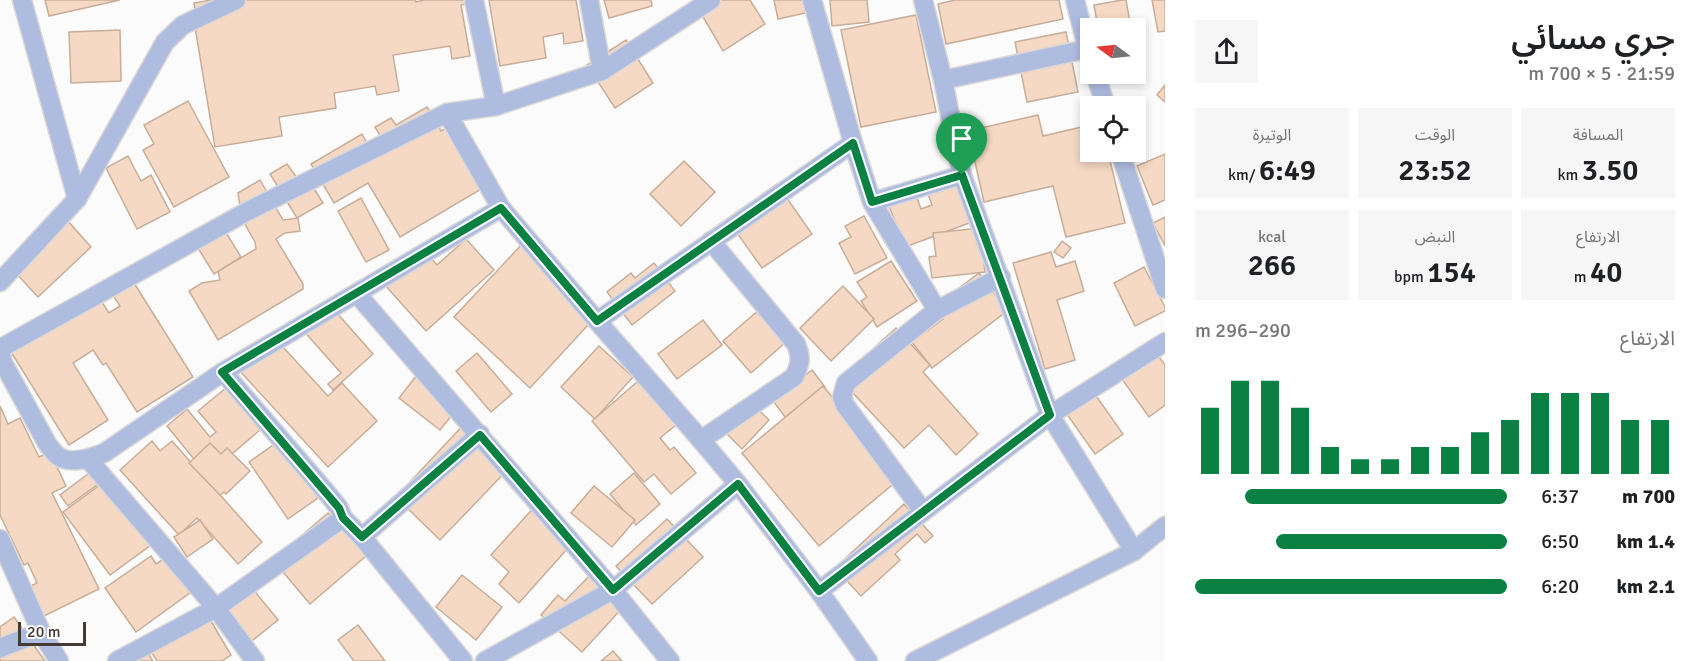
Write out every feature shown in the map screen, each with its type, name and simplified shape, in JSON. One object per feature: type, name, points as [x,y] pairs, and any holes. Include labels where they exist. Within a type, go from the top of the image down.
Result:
[{"type":"street","points":[[22,0],[77,200]]},
{"type":"street","points":[[0,282],[77,200],[165,42],[183,25],[236,0]]},
{"type":"street","points":[[474,0],[496,106]]},
{"type":"street","points":[[589,0],[602,71]]},
{"type":"street","points":[[812,0],[872,202],[937,310]]},
{"type":"street","points":[[922,0],[943,80],[962,175],[1050,415],[1134,551]]},
{"type":"street","points":[[1075,0],[1080,19]]},
{"type":"street","points":[[501,208],[222,372],[104,453],[88,459],[66,460],[58,457],[48,445],[2,361],[3,347],[248,211],[447,113],[496,106],[602,71],[707,1]]},
{"type":"street","points":[[943,80],[1080,56]]},
{"type":"street","points":[[447,113],[501,208],[738,484],[819,591],[868,661]]},
{"type":"street","points":[[597,321],[853,143]]},
{"type":"street","points":[[1123,162],[1165,289]]},
{"type":"street","points":[[872,202],[962,175]]},
{"type":"street","points":[[701,440],[794,377],[800,366],[801,356],[796,344],[711,241]]},
{"type":"street","points":[[923,511],[845,405],[842,397],[846,383],[937,310],[1000,277]]},
{"type":"street","points":[[357,294],[613,590],[670,661]]},
{"type":"street","points":[[819,591],[1050,415],[1165,342]]},
{"type":"street","points":[[222,372],[339,508],[343,518],[362,537],[463,661]]},
{"type":"street","points":[[362,537],[480,435]]},
{"type":"street","points":[[88,459],[216,608],[255,661]]},
{"type":"street","points":[[485,661],[613,590],[738,484]]},
{"type":"street","points":[[117,661],[216,608],[343,518]]},
{"type":"street","points":[[915,661],[1134,551],[1165,526]]},
{"type":"street","points":[[0,539],[41,632],[59,661]]},
{"type":"street","points":[[0,648],[41,632]]},
{"type":"building","points":[[45,0],[120,0],[49,16]]},
{"type":"building","points":[[211,0],[415,0],[416,2],[475,0],[475,2],[461,5],[470,56],[452,59],[450,46],[393,55],[399,91],[377,95],[375,86],[334,93],[336,108],[279,117],[282,136],[215,147],[193,15],[196,14],[194,3]]},
{"type":"building","points":[[489,0],[576,0],[583,41],[564,44],[563,33],[543,37],[546,58],[500,66]]},
{"type":"building","points":[[604,0],[651,0],[652,6],[609,18]]},
{"type":"building","points":[[703,0],[750,0],[765,24],[723,51],[696,5]]},
{"type":"building","points":[[774,0],[808,0],[810,12],[778,19]]},
{"type":"building","points":[[830,0],[867,0],[869,22],[832,26]]},
{"type":"building","points":[[955,0],[1059,0],[1063,19],[946,44],[938,4]]},
{"type":"building","points":[[1126,0],[1129,18],[1096,18],[1094,5]]},
{"type":"building","points":[[1152,0],[1165,0],[1165,31],[1158,32]]},
{"type":"building","points":[[916,15],[936,112],[861,127],[841,30]]},
{"type":"building","points":[[120,30],[121,81],[71,83],[69,32]]},
{"type":"building","points":[[1066,32],[1078,92],[1027,102],[1015,42]]},
{"type":"building","points":[[626,40],[653,83],[615,108],[587,65]]},
{"type":"building","points":[[1165,85],[1165,102],[1157,95]]},
{"type":"building","points":[[188,101],[229,177],[174,207],[143,150],[154,144],[144,125]]},
{"type":"building","points":[[427,107],[441,131],[447,128],[483,188],[400,237],[368,183],[334,203],[311,164],[362,134],[368,145],[381,137],[375,127],[391,118],[396,125]]},
{"type":"building","points":[[1038,115],[1043,136],[1080,127],[1080,162],[1110,162],[1125,223],[1066,237],[1053,186],[984,202],[968,131]]},
{"type":"building","points":[[1165,154],[1165,200],[1153,205],[1137,166]]},
{"type":"building","points":[[128,156],[141,181],[151,175],[170,212],[137,229],[106,168]]},
{"type":"building","points":[[684,161],[715,192],[681,226],[650,194]]},
{"type":"building","points":[[287,164],[297,178],[305,174],[323,203],[297,218],[270,174]]},
{"type":"building","points":[[953,172],[972,222],[905,247],[887,201],[914,190],[921,209],[932,205],[924,183]]},
{"type":"building","points":[[260,180],[283,220],[298,218],[300,231],[285,233],[276,239],[303,284],[303,289],[218,340],[189,291],[202,283],[220,280],[218,271],[256,249],[255,242],[242,219],[238,193]]},
{"type":"building","points":[[777,184],[812,234],[762,268],[727,219]]},
{"type":"building","points":[[361,198],[389,250],[366,262],[338,211]]},
{"type":"building","points":[[864,216],[887,258],[855,274],[839,243],[851,237],[845,226]]},
{"type":"building","points":[[1165,217],[1165,246],[1153,223]]},
{"type":"building","points":[[67,220],[91,247],[38,297],[13,270]]},
{"type":"building","points":[[980,228],[985,272],[932,278],[929,257],[936,256],[933,233]]},
{"type":"building","points":[[225,231],[241,257],[214,274],[198,248]]},
{"type":"building","points":[[466,239],[494,270],[426,331],[384,284],[423,249],[437,265]]},
{"type":"building","points":[[1062,241],[1071,248],[1063,258],[1054,252]]},
{"type":"building","points":[[524,242],[599,313],[530,388],[454,317]]},
{"type":"building","points":[[1051,252],[1056,267],[1075,261],[1084,291],[1057,300],[1075,360],[1045,369],[1013,263]]},
{"type":"building","points":[[891,261],[917,301],[877,327],[861,301],[867,297],[857,282]]},
{"type":"building","points":[[654,263],[675,291],[632,325],[607,292],[631,273],[635,278]]},
{"type":"building","points":[[1144,267],[1165,311],[1135,326],[1114,283]]},
{"type":"building","points":[[979,273],[1007,311],[932,368],[912,342],[943,319],[934,307]]},
{"type":"building","points":[[129,275],[193,377],[137,412],[106,363],[103,365],[93,350],[73,363],[108,420],[69,445],[11,352],[98,296],[109,313],[120,306],[108,288]]},
{"type":"building","points":[[843,286],[874,319],[831,361],[800,328]]},
{"type":"building","points":[[329,304],[373,354],[333,390],[328,384],[341,373],[302,329]]},
{"type":"building","points":[[760,309],[787,341],[751,373],[723,341]]},
{"type":"building","points":[[703,320],[722,345],[677,379],[658,354]]},
{"type":"building","points":[[896,328],[930,365],[923,372],[978,434],[956,455],[929,425],[904,448],[840,379]]},
{"type":"building","points":[[272,335],[328,396],[342,383],[377,421],[328,467],[237,368]]},
{"type":"building","points":[[1149,343],[1165,365],[1165,405],[1149,417],[1114,368]]},
{"type":"building","points":[[599,346],[633,377],[595,419],[561,387]]},
{"type":"building","points":[[477,353],[512,394],[491,412],[456,371]]},
{"type":"building","points":[[812,370],[825,387],[785,417],[765,390],[800,379]]},
{"type":"building","points":[[420,371],[461,404],[440,430],[399,398]]},
{"type":"building","points":[[644,376],[682,420],[660,438],[670,450],[674,447],[696,473],[671,494],[654,474],[644,482],[592,421]]},
{"type":"building","points":[[1087,383],[1123,434],[1095,454],[1059,403]]},
{"type":"building","points":[[823,386],[887,463],[904,475],[819,546],[742,453]]},
{"type":"building","points":[[226,388],[260,430],[207,475],[167,426],[187,409],[210,437],[216,432],[198,411]]},
{"type":"building","points":[[746,398],[769,420],[742,449],[719,426]]},
{"type":"building","points":[[0,406],[8,424],[20,418],[39,457],[50,452],[66,486],[52,493],[99,589],[40,618],[26,588],[37,583],[28,563],[24,565],[0,515]]},
{"type":"building","points":[[467,421],[512,465],[440,540],[396,497]]},
{"type":"building","points":[[152,441],[160,451],[172,441],[262,542],[238,564],[197,518],[179,535],[120,470]]},
{"type":"building","points":[[279,441],[318,498],[288,519],[249,462]]},
{"type":"building","points":[[210,443],[221,454],[227,448],[250,471],[226,494],[224,492],[220,495],[189,463]]},
{"type":"building","points":[[92,471],[101,482],[68,506],[60,495]]},
{"type":"building","points":[[634,473],[660,504],[636,525],[610,494]]},
{"type":"building","points":[[104,482],[151,545],[110,575],[63,512]]},
{"type":"building","points":[[594,486],[635,520],[612,547],[571,513]]},
{"type":"building","points":[[537,504],[576,539],[519,603],[499,584],[509,572],[491,555]]},
{"type":"building","points":[[904,504],[933,536],[925,543],[917,534],[895,554],[900,560],[861,596],[835,568]]},
{"type":"building","points":[[328,513],[366,556],[310,604],[273,560]]},
{"type":"building","points":[[667,519],[703,557],[652,604],[616,566]]},
{"type":"building","points":[[200,520],[213,539],[187,557],[174,537]]},
{"type":"building","points":[[151,556],[156,564],[167,557],[191,592],[136,632],[105,588]]},
{"type":"building","points":[[462,575],[502,607],[476,640],[436,607]]},
{"type":"building","points":[[590,575],[624,606],[582,652],[541,615],[558,595],[565,601]]},
{"type":"building","points":[[244,578],[278,620],[248,644],[214,602]]},
{"type":"building","points":[[208,616],[231,655],[222,661],[157,661],[150,650]]},
{"type":"building","points":[[14,617],[45,661],[0,661],[0,627]]},
{"type":"building","points":[[358,625],[385,661],[354,661],[338,640]]},
{"type":"building","points":[[144,647],[153,661],[122,661]]},
{"type":"building","points":[[613,651],[622,661],[601,661]]},
{"type":"route","points":[[853,143],[872,202],[962,175],[1050,415],[819,591],[738,484],[613,590],[480,435],[362,537],[343,518],[339,508],[222,372],[501,208],[597,321],[853,143]]}]
